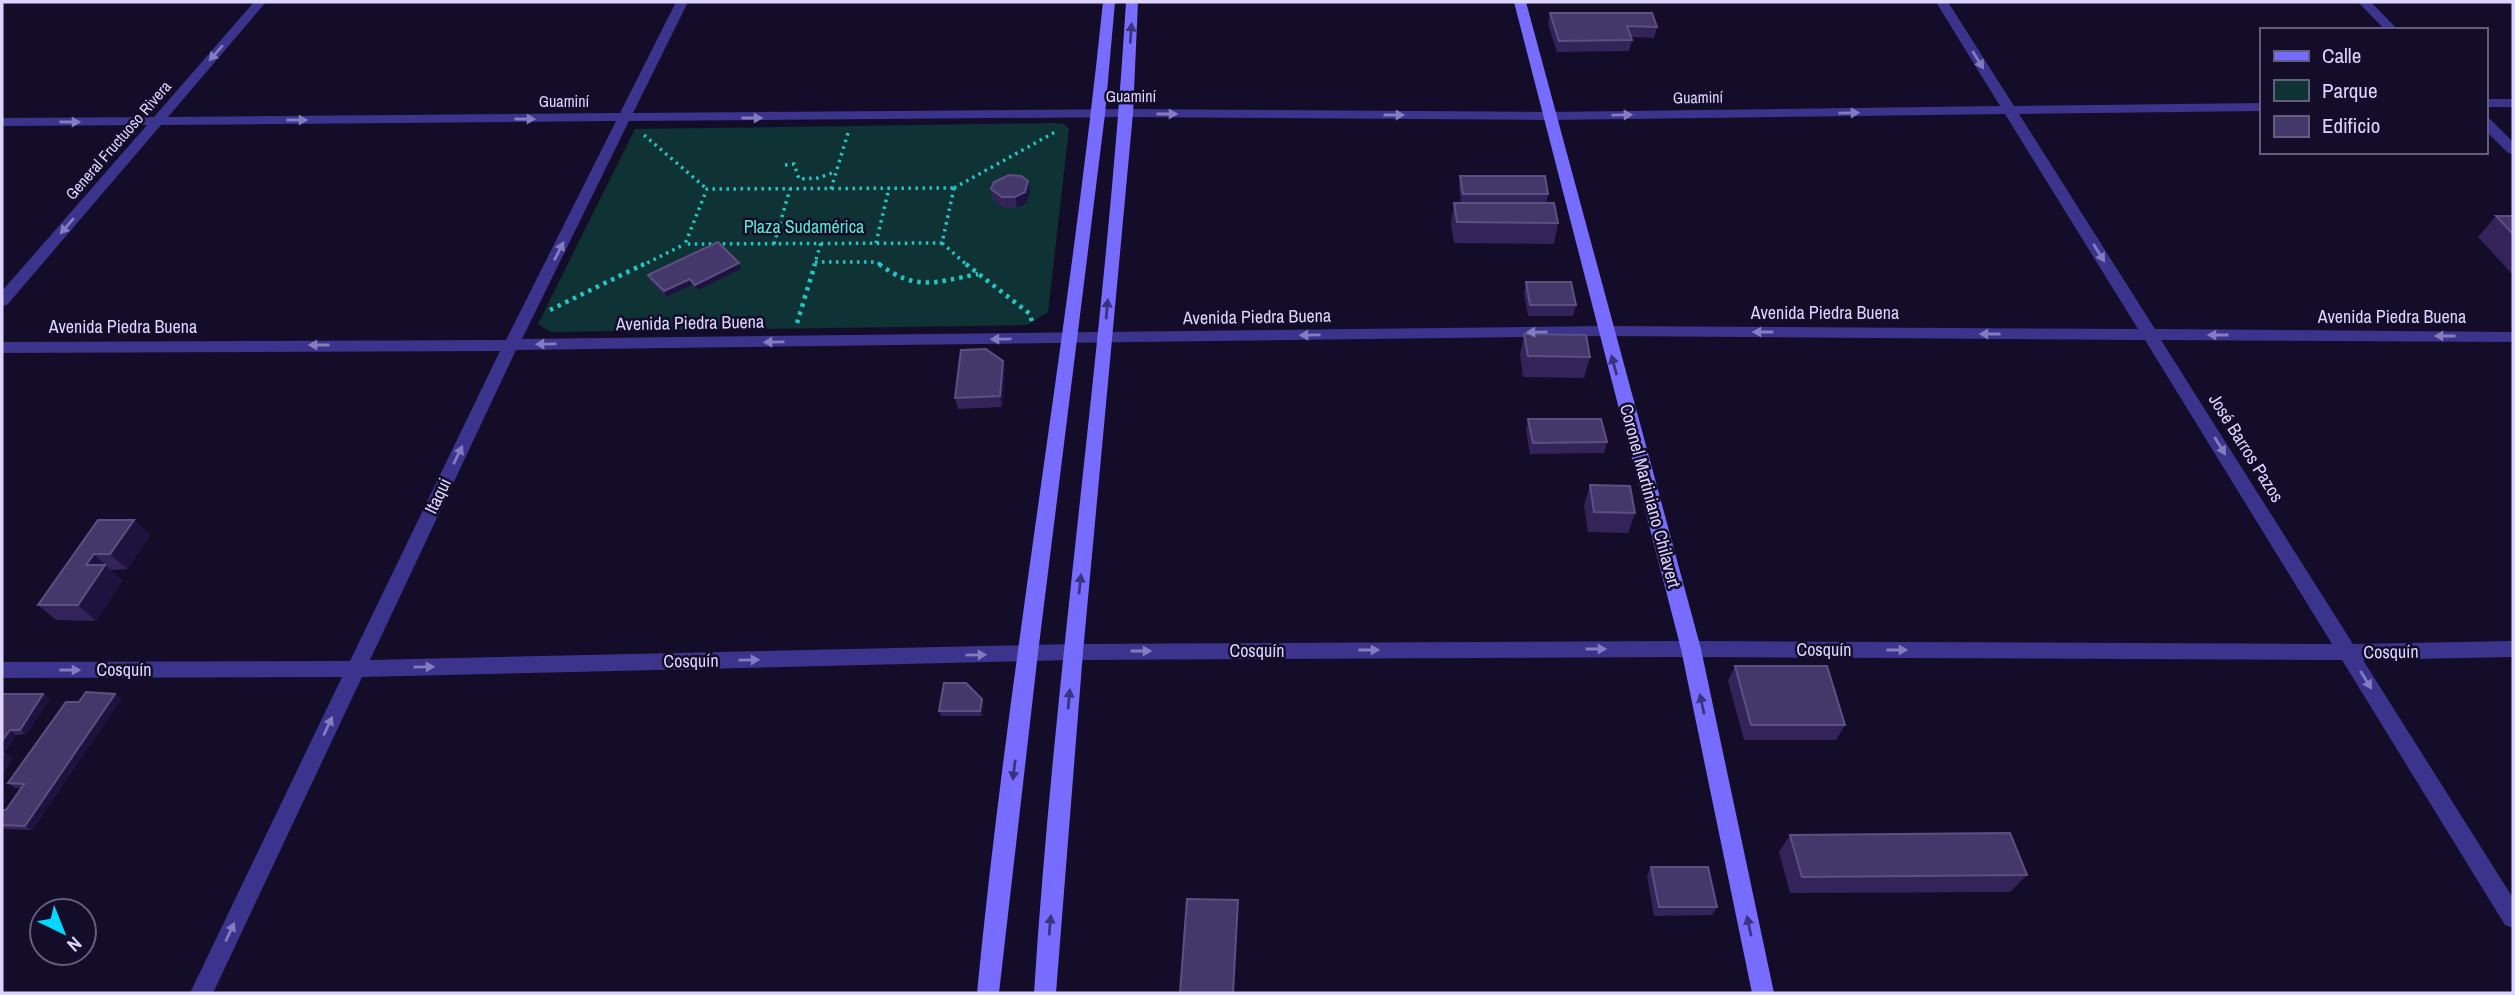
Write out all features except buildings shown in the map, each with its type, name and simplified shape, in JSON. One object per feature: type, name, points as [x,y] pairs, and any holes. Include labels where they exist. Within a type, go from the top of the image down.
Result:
[{"type":"main road","points":[[988,993],[1028,653],[1098,114],[1109,2]]},
{"type":"main road","points":[[1045,993],[1073,652],[1126,113],[1132,2]]},
{"type":"main road","name":"Coronel Martiniano Chilavert","points":[[1520,2],[1691,649],[1763,993]]},
{"type":"street","name":"General Fructuoso Rivera","points":[[2,302],[260,2]]},
{"type":"street","name":"Itaqui","points":[[201,993],[511,345],[682,2]]},
{"type":"street","name":"José Barros Pazos","points":[[1942,2],[2513,917]]},
{"type":"street","points":[[2364,2],[2390,28]]},
{"type":"street","points":[[2487,103],[2513,103]]},
{"type":"street","name":"Guaminí","points":[[2,122],[1126,113],[1548,116],[2260,107]]},
{"type":"street","points":[[2487,124],[2513,150]]},
{"type":"street","name":"Avenida Piedra Buena","points":[[2,346],[511,345],[1605,331],[2513,337]]},
{"type":"street","name":"Cosquín","points":[[2,670],[355,669],[1073,652],[1691,649],[2349,652],[2513,649]]},
{"type":"path","points":[[626,118],[707,189],[954,188],[1057,132],[1062,114]]},
{"type":"path","points":[[831,189],[853,117]]},
{"type":"path","points":[[785,165],[794,164],[799,178],[807,180],[836,171]]},
{"type":"path","points":[[876,243],[889,188]]},
{"type":"path","points":[[942,243],[954,188]]},
{"type":"path","points":[[684,244],[707,189]]},
{"type":"path","points":[[774,244],[790,189]]},
{"type":"path","points":[[792,341],[821,243]]},
{"type":"path","points":[[521,325],[684,244],[942,243],[1030,314],[1034,338]]},
{"type":"path","points":[[815,262],[872,261],[900,279],[920,283],[945,282],[978,274]]},
{"type":"green space","name":"Plaza Sudamérica","points":[[1064,124],[1069,129],[1048,312],[1027,325],[551,332],[538,324],[635,129]]}]
